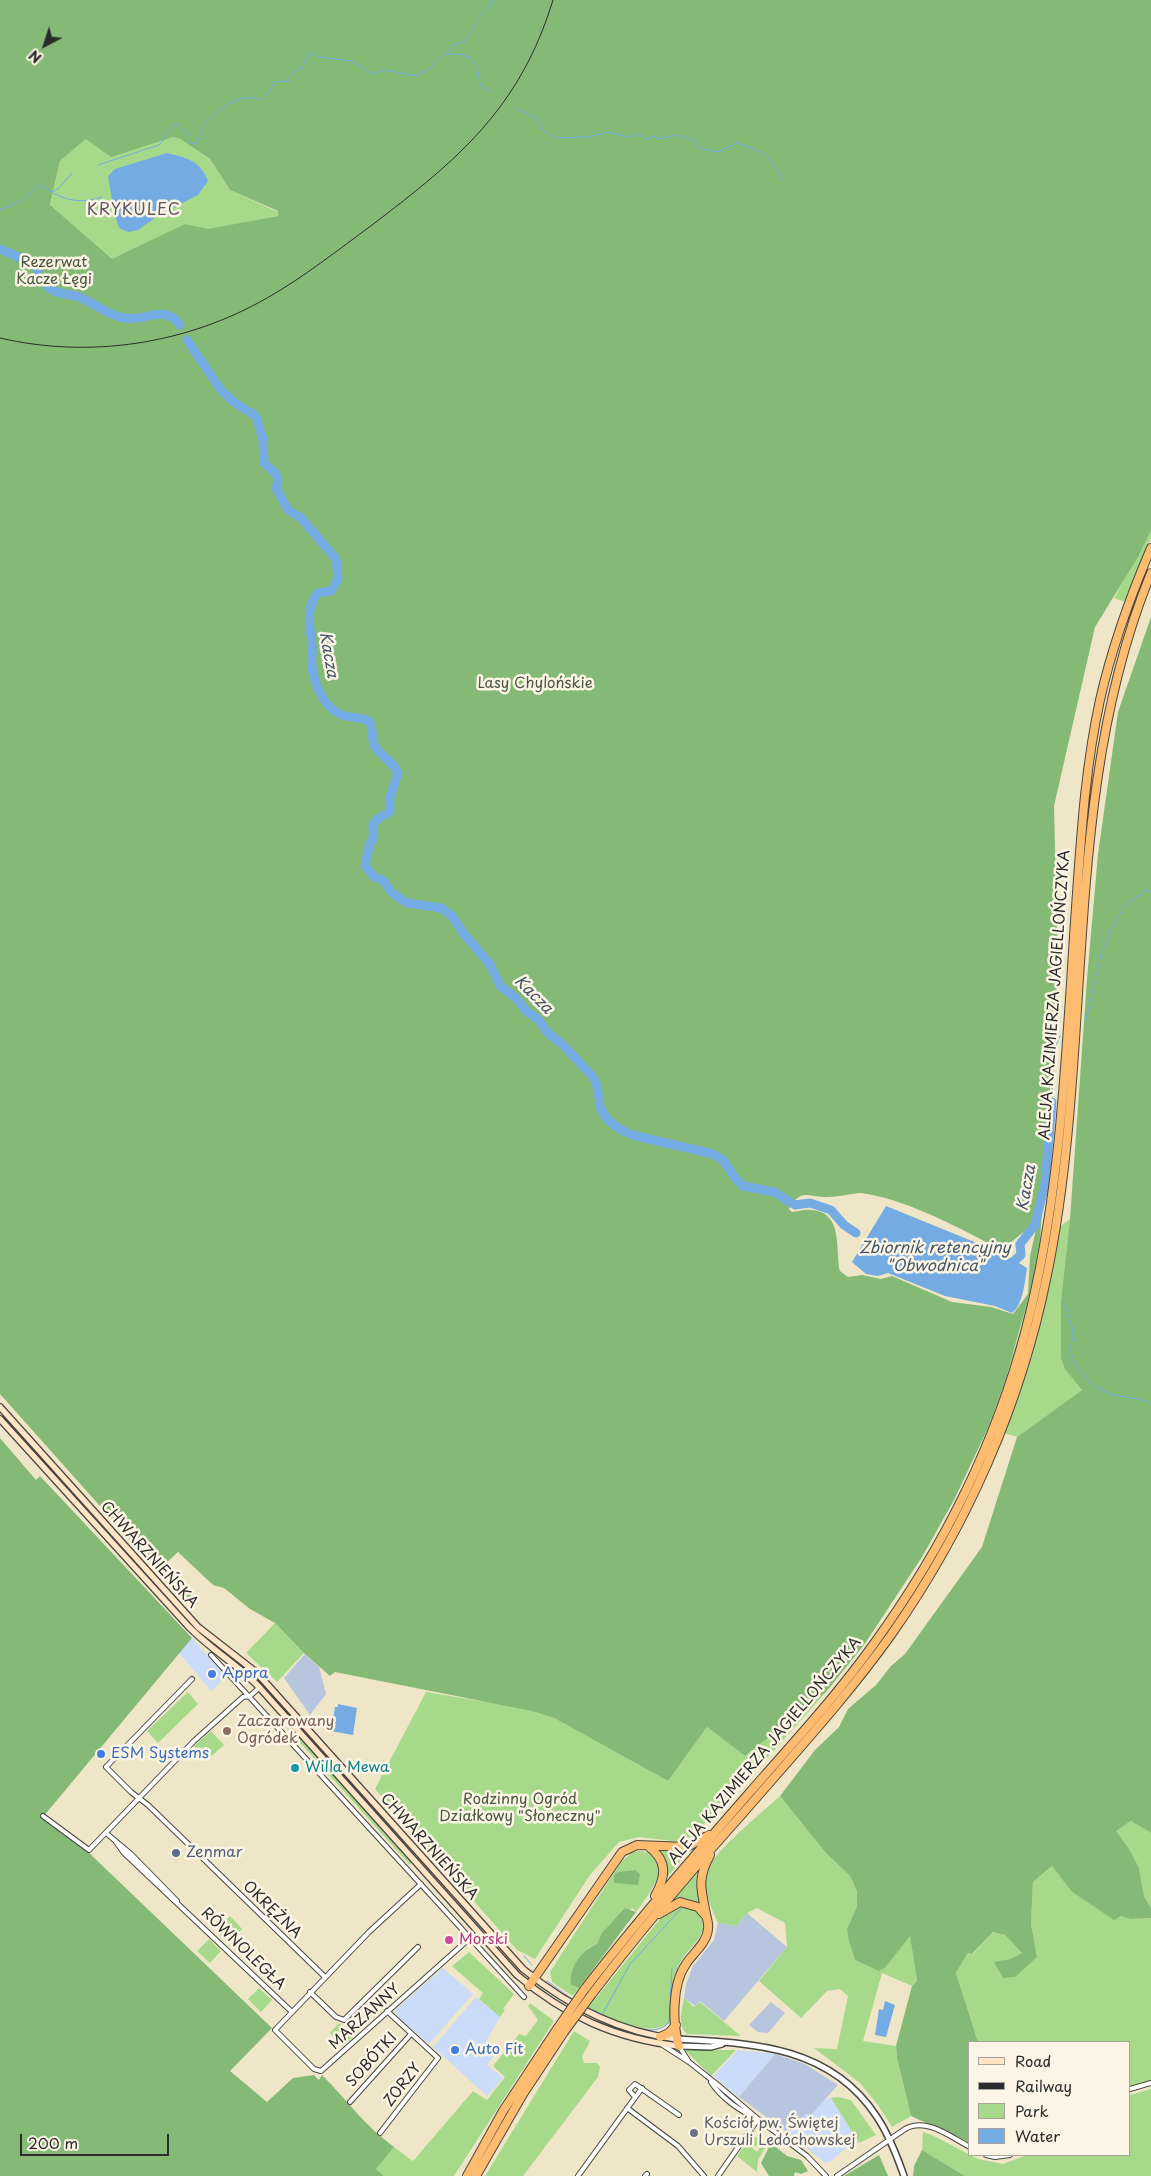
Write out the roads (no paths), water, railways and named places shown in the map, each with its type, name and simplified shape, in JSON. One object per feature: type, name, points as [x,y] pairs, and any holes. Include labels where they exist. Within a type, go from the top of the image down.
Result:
[{"type":"highway","name":"ALEJA KAZIMIERZA JAGIELLOŃCZYKA","points":[[467,2176],[508,2104],[648,1910],[825,1706],[872,1646],[907,1596],[952,1519],[975,1471],[1012,1378],[1040,1272],[1059,1135],[1083,811],[1092,746],[1112,653],[1130,597],[1151,548]]},
{"type":"highway","name":"ALEJA KAZIMIERZA JAGIELLOŃCZYKA","points":[[588,1992],[716,1842],[838,1704],[901,1620],[961,1520],[996,1443],[1018,1384],[1044,1290],[1062,1186],[1091,832],[1102,742],[1124,648],[1151,572]]},
{"type":"highway","points":[[529,1986],[618,1855],[632,1846],[687,1847],[717,1830]]},
{"type":"highway","points":[[678,2042],[676,1993],[680,1975],[708,1934],[707,1916],[701,1888],[701,1873],[716,1842]]},
{"type":"highway","points":[[648,1846],[658,1854],[664,1872],[662,1884],[648,1910]]},
{"type":"highway","points":[[651,1919],[680,1902],[698,1907],[707,1916]]},
{"type":"highway","points":[[661,2040],[670,2033],[676,2024]]},
{"type":"highway","name":"ALEJA KAZIMIERZA JAGIELLOŃCZYKA","points":[[476,2176],[560,2031]]},
{"type":"main road","name":"CHWARZNIEŃSKA","points":[[0,1407],[198,1627],[244,1662],[265,1682],[507,1953],[534,1979],[563,1999],[592,2015],[661,2040]]},
{"type":"main road","name":"CHWARZNIEŃSKA","points":[[0,1419],[188,1626],[204,1642],[237,1665],[259,1687],[485,1942],[529,1986],[589,2024],[624,2036],[678,2042]]},
{"type":"street","name":"CHWARZNIEŃSKA","points":[[211,1655],[524,1997]]},
{"type":"street","name":"OKRĘŻNA","points":[[192,1679],[107,1764],[108,1770],[325,1977]]},
{"type":"street","points":[[43,1816],[89,1850],[194,1741],[243,1697],[250,1696],[265,1682]]},
{"type":"street","name":"RÓWNOLEGŁA","points":[[106,1833],[124,1853],[179,1902],[292,2012]]},
{"type":"street","points":[[292,2012],[369,1932],[421,1884]]},
{"type":"street","name":"MARZANNY","points":[[292,2012],[275,2030],[319,2071],[470,1938]]},
{"type":"street","points":[[310,1992],[336,2017],[344,2020],[418,1947]]},
{"type":"street","name":"ZORZY","points":[[380,2133],[438,2058],[387,2011]]},
{"type":"street","name":"SOBÓTKI","points":[[350,2102],[411,2034]]},
{"type":"street","name":"CHWARZNIEŃSKA","points":[[661,2040],[758,2119],[807,2156],[826,2176]]},
{"type":"street","name":"CHWARZNIEŃSKA","points":[[678,2042],[689,2062]]},
{"type":"street","name":"CHWARZNIEŃSKA","points":[[678,2042],[711,2047],[725,2043],[775,2048],[820,2065],[863,2099],[878,2118],[890,2140],[904,2176]]},
{"type":"street","points":[[1131,2089],[1151,2083]]},
{"type":"street","points":[[635,2098],[629,2093],[630,2086],[636,2084],[679,2115]]},
{"type":"street","points":[[578,2176],[642,2088]]},
{"type":"street","points":[[627,2108],[678,2146],[704,2176]]},
{"type":"street","points":[[718,2176],[758,2119]]},
{"type":"street","points":[[837,2176],[910,2126],[923,2124],[968,2146]]},
{"type":"water","points":[[167,153],[197,164],[208,181],[198,195],[159,215],[138,230],[128,232],[119,228],[114,213],[108,176],[115,169]]},
{"type":"water","name":"Zbiornik retencyjny \"Obwodnica\"","points":[[886,1206],[1004,1254],[1027,1268],[1023,1292],[1016,1309],[1012,1313],[995,1306],[945,1296],[888,1273],[878,1276],[866,1274],[852,1262]]},
{"type":"water","points":[[338,1704],[357,1708],[353,1735],[331,1731],[335,1707],[338,1707]]},
{"type":"water","points":[[885,2001],[895,2005],[886,2037],[875,2035],[879,2009],[883,2010]]},
{"type":"waterway","points":[[98,165],[159,145],[171,127],[176,123],[189,134],[190,143],[197,144],[201,131],[211,117],[235,101],[244,98],[259,100],[270,91],[274,82],[288,81],[294,71],[302,68],[310,52],[319,57],[353,61],[372,74],[385,70],[417,76],[429,69],[454,45],[465,41],[482,13],[492,5],[493,0]]},
{"type":"waterway","points":[[446,54],[470,58],[476,65],[481,86],[492,92]]},
{"type":"waterway","points":[[516,108],[537,119],[544,131],[555,138],[588,137],[609,132],[628,137],[639,134],[647,139],[653,136],[660,139],[675,135],[694,140],[699,148],[717,152],[737,143],[766,155],[783,181]]},
{"type":"waterway","points":[[0,210],[21,201],[39,185],[52,192],[59,188],[72,173]]},
{"type":"waterway","points":[[53,193],[77,201],[102,197]]},
{"type":"waterway","name":"Kacza","points":[[0,249],[30,262],[38,271]]},
{"type":"waterway","name":"Kacza","points":[[47,286],[58,292],[79,297],[106,312],[124,318],[132,319],[161,314],[168,315],[180,325]]},
{"type":"waterway","name":"Kacza","points":[[187,340],[221,390],[235,403],[256,416],[263,440],[264,463],[276,474],[278,480],[276,488],[288,510],[301,518],[336,559],[338,579],[331,591],[317,593],[311,607],[310,624],[314,678],[326,703],[336,712],[344,716],[369,721],[374,745],[393,764],[398,773],[390,797],[390,812],[373,824],[373,839],[369,846],[365,866],[374,877],[383,880],[392,893],[407,903],[441,908],[452,916],[463,933],[489,963],[501,987],[516,998],[526,1011],[538,1019],[547,1032],[563,1045],[592,1076],[596,1082],[599,1098]]},
{"type":"waterway","name":"Kacza","points":[[1105,949],[1111,930],[1124,906],[1147,890],[1151,892]]},
{"type":"waterway","name":"Kacza","points":[[1085,1024],[1102,950]]},
{"type":"waterway","name":"Kacza","points":[[1052,1092],[1054,1050],[1060,1036]]},
{"type":"waterway","name":"Kacza","points":[[1009,1269],[1013,1262],[1021,1255],[1020,1244],[1035,1225],[1045,1184],[1052,1102]]},
{"type":"waterway","name":"Kacza","points":[[599,1104],[604,1115],[616,1127],[632,1135],[713,1154],[723,1160],[743,1186],[774,1192],[795,1205],[810,1203],[831,1210],[844,1225],[856,1233]]},
{"type":"waterway","points":[[1063,1302],[1073,1331],[1072,1356],[1082,1374],[1097,1387],[1108,1393],[1151,1403]]},
{"type":"waterway","points":[[603,2013],[630,1964],[681,1909]]},
{"type":"waterway","points":[[524,1956],[532,1965]]},
{"type":"waterway","points":[[594,2010],[632,2027],[653,2030],[662,2028],[669,2022],[672,1968]]},
{"type":"waterway","points":[[547,1981],[572,1999]]},
{"type":"railway","points":[[0,338],[68,347],[103,347],[137,343],[204,327],[236,314],[281,290],[321,263],[403,201],[459,153],[483,128],[504,101],[523,71],[539,38],[553,0]]},
{"type":"place","name":"Appra","points":[[212,1674]]},
{"type":"place","name":"Zaczarowany Ogródek","points":[[227,1731]]},
{"type":"place","name":"ESM Systems","points":[[101,1754]]},
{"type":"place","name":"Willa Mewa","points":[[295,1768]]},
{"type":"place","name":"Zenmar","points":[[176,1853]]},
{"type":"place","name":"Morski","points":[[449,1940]]},
{"type":"place","name":"Auto Fit","points":[[455,2050]]},
{"type":"place","name":"Kościół pw. Świętej Urszuli Ledóchowskej","points":[[694,2133]]},
{"type":"district","name":"KRYKULEC","points":[[134,211]]},
{"type":"park label","name":"Rezerwat Kacze Łęgi","points":[[54,272]]},
{"type":"park label","name":"Lasy Chylońskie","points":[[535,684]]},
{"type":"park label","name":"Rodzinny Ogród Działkowy \"Słoneczny\"","points":[[520,1808]]}]
